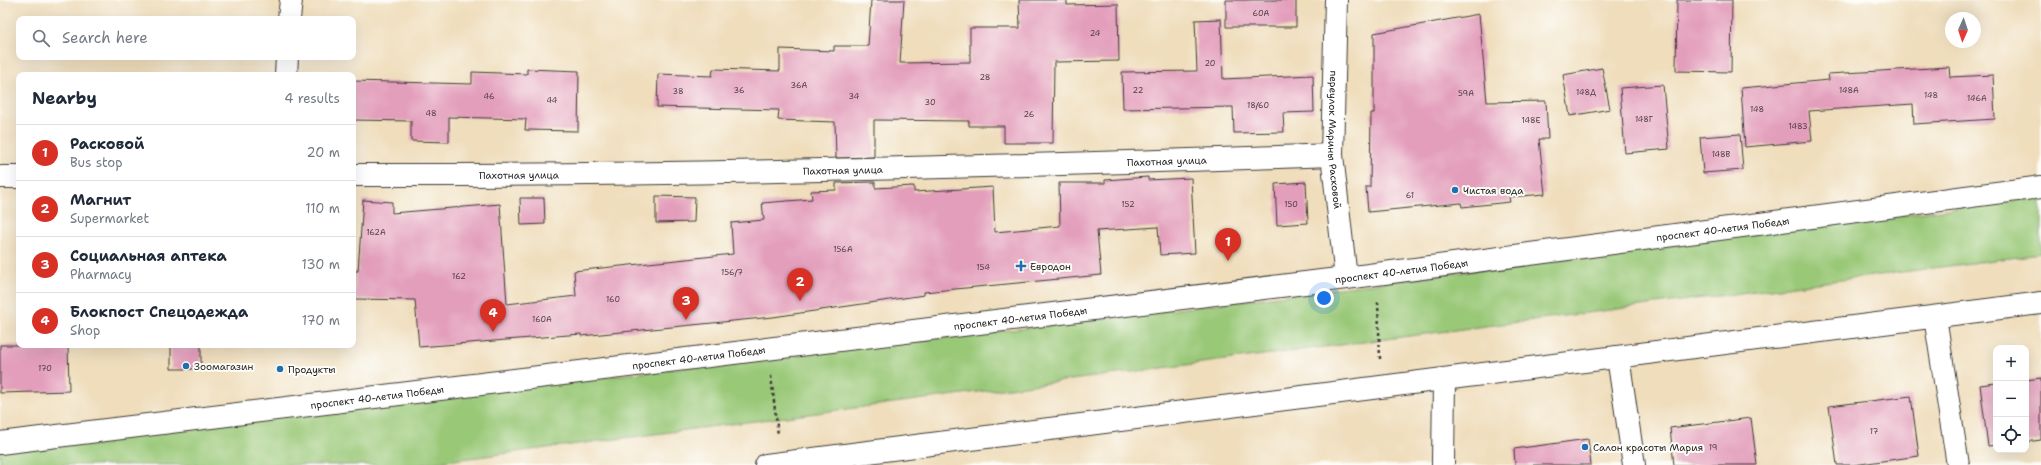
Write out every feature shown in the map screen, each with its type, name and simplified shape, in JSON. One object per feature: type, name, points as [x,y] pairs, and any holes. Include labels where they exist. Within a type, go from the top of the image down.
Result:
[{"type":"main road","points":[[289,16],[290,0]]},
{"type":"main road","name":"переулок Марины Расковой","points":[[1336,0],[1332,155],[1346,278]]},
{"type":"main road","points":[[286,72],[287,60]]},
{"type":"main road","name":"Пахотная улица","points":[[356,175],[601,175],[1016,166],[1332,155]]},
{"type":"main road","points":[[0,177],[16,177]]},
{"type":"main road","name":"проспект 40-летия Победы","points":[[0,443],[1346,278],[2041,187]]},
{"type":"main road","points":[[774,464],[880,458],[1380,388],[2041,303]]},
{"type":"main road","points":[[1935,317],[1958,465]]},
{"type":"main road","points":[[1618,357],[1634,465]]},
{"type":"main road","points":[[1443,465],[1444,380]]},
{"type":"path","points":[[1377,274],[1380,388]]},
{"type":"path","points":[[768,349],[774,464]]},
{"type":"green space","points":[[2041,197],[2041,254],[416,465],[0,465],[0,447],[1062,324]]},
{"type":"building","points":[[871,0],[904,0],[900,63],[970,62],[970,28],[1020,28],[1019,0],[1067,0],[1067,5],[1118,4],[1119,61],[1054,62],[1053,143],[1004,143],[1004,126],[969,126],[969,121],[874,120],[874,157],[836,158],[835,122],[778,120],[779,110],[657,107],[658,74],[712,76],[713,69],[780,71],[780,49],[834,51],[834,46],[868,46]]},
{"type":"building","points":[[1226,0],[1296,0],[1296,27],[1226,27]]},
{"type":"building","points":[[1677,0],[1732,0],[1731,72],[1676,71]]},
{"type":"building","points":[[1479,14],[1487,102],[1546,101],[1548,139],[1539,139],[1545,194],[1509,197],[1510,202],[1462,207],[1461,203],[1368,212],[1366,187],[1370,187],[1371,113],[1374,113],[1374,33]]},
{"type":"building","points":[[1221,19],[1223,79],[1313,75],[1314,112],[1283,113],[1284,132],[1234,133],[1233,107],[1123,109],[1122,72],[1197,71],[1195,20]]},
{"type":"building","points":[[1949,67],[1950,77],[1993,75],[1995,119],[1914,124],[1913,104],[1809,111],[1812,141],[1745,147],[1741,88],[1829,80],[1828,74]]},
{"type":"building","points":[[1602,68],[1610,109],[1570,116],[1563,75]]},
{"type":"building","points":[[527,69],[579,71],[578,131],[525,130],[526,119],[449,117],[449,142],[411,141],[411,121],[356,120],[356,81],[472,84],[472,72],[527,74]]},
{"type":"building","points":[[1663,85],[1669,149],[1625,153],[1620,88]]},
{"type":"building","points":[[1740,134],[1743,170],[1703,173],[1700,137]]},
{"type":"building","points":[[1148,177],[1148,180],[1191,178],[1195,253],[1160,255],[1158,227],[1097,231],[1101,275],[924,292],[924,295],[773,317],[581,336],[581,334],[419,347],[415,300],[356,299],[356,271],[358,271],[363,200],[392,202],[392,213],[500,204],[507,304],[576,296],[574,271],[733,254],[731,223],[764,220],[762,203],[812,199],[811,191],[836,190],[836,183],[875,182],[875,188],[914,186],[914,192],[993,187],[995,232],[1060,226],[1059,183],[1105,183],[1105,180]]},
{"type":"building","points":[[1306,182],[1308,223],[1277,225],[1275,184]]},
{"type":"building","points":[[656,196],[695,197],[694,222],[656,223]]},
{"type":"building","points":[[520,198],[544,198],[545,224],[521,225]]},
{"type":"building","points":[[0,345],[16,345],[16,348],[68,348],[69,391],[0,393]]},
{"type":"building","points":[[171,348],[201,348],[201,369],[171,369]]},
{"type":"building","points":[[2041,378],[2041,440],[2029,442],[2029,381],[2029,380]]},
{"type":"building","points":[[1993,383],[1993,445],[1988,446],[1980,385]]},
{"type":"building","points":[[1911,396],[1919,456],[1853,465],[1837,465],[1829,406]]},
{"type":"building","points":[[1751,418],[1757,465],[1674,465],[1670,428]]},
{"type":"building","points":[[1588,439],[1591,465],[1515,465],[1514,449]]},
{"type":"place","name":"Чистая вода","points":[[1455,190]]},
{"type":"place","name":"Расковой","points":[[1228,261]]},
{"type":"place","name":"Евродон","points":[[1021,266]]},
{"type":"place","name":"Магнит","points":[[800,301]]},
{"type":"place","name":"Социальная аптека","points":[[686,320]]},
{"type":"place","name":"Блокпост Спецодежда","points":[[493,332]]},
{"type":"place","name":"Зоомагазин","points":[[186,366]]},
{"type":"place","name":"Продукты","points":[[280,369]]},
{"type":"place","name":"Салон красоты Мария","points":[[1585,447]]}]
